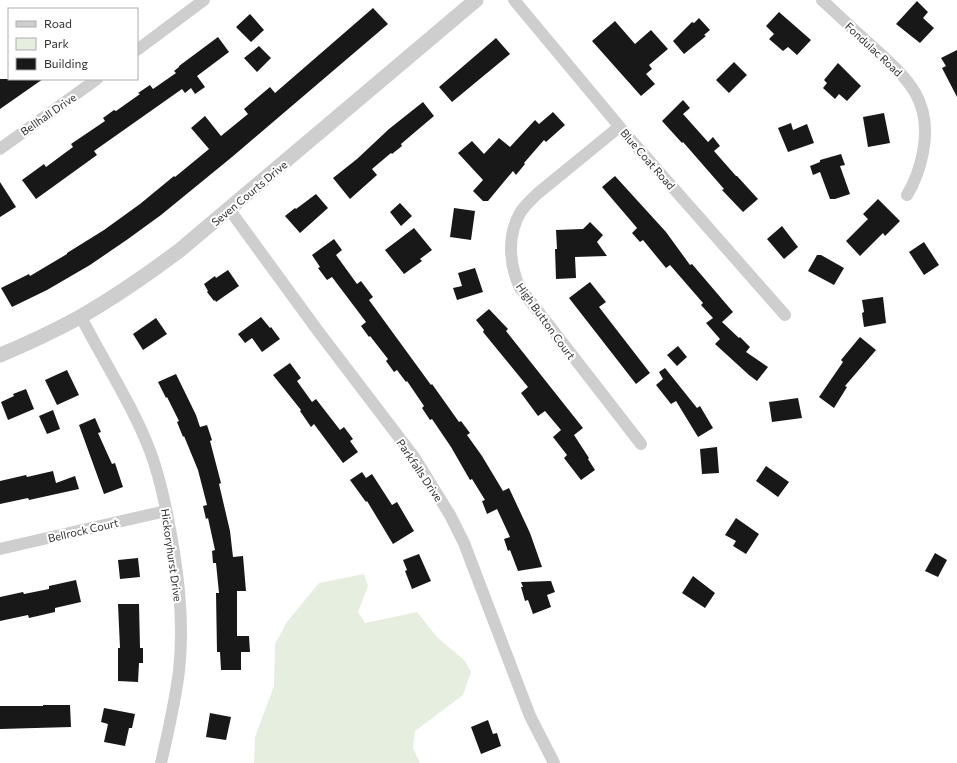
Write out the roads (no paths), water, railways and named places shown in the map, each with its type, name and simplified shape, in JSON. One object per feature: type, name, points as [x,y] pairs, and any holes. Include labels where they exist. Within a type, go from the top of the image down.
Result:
[{"type":"street","points":[[138,49],[204,0]]},
{"type":"street","name":"Seven Courts Drive","points":[[0,355],[27,344],[81,317],[139,280],[180,250],[476,0]]},
{"type":"street","name":"Blue Coat Road","points":[[514,0],[619,127],[785,315]]},
{"type":"street","name":"Fondulac Road","points":[[822,0],[908,81],[921,105],[925,117],[926,132],[924,147],[918,172],[906,195]]},
{"type":"street","name":"Bellhall Drive","points":[[0,149],[96,80]]},
{"type":"street","name":"High Button Court","points":[[619,127],[536,194],[527,204],[515,224],[512,237],[511,257],[512,268],[520,288],[640,444]]},
{"type":"street","name":"Parkfalls Drive","points":[[229,209],[414,457],[450,515],[464,543],[525,703],[554,763]]},
{"type":"street","name":"Hickoryhurst Drive","points":[[81,317],[131,411],[150,451],[171,529],[180,602],[179,670],[170,724],[161,763]]},
{"type":"street","name":"Bellrock Court","points":[[0,549],[166,511]]}]
